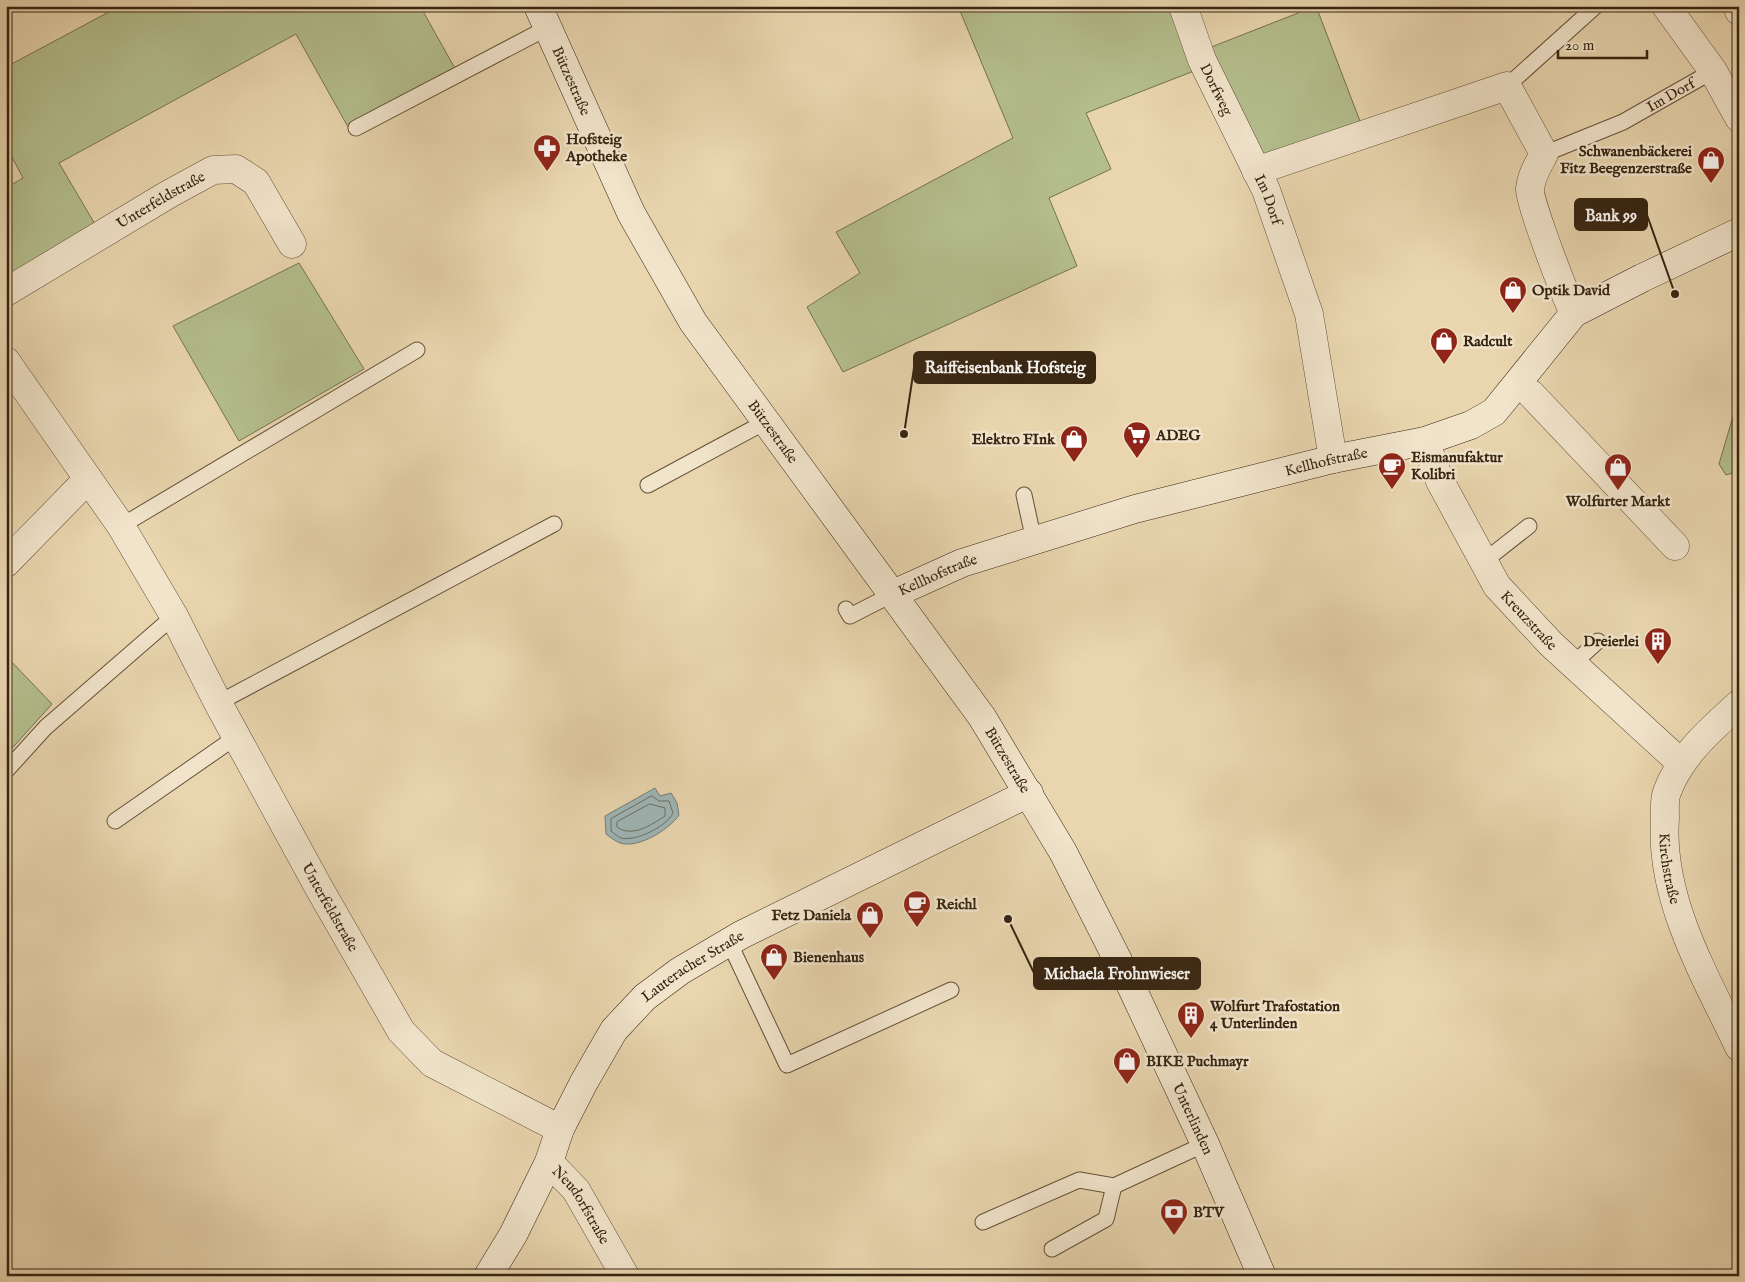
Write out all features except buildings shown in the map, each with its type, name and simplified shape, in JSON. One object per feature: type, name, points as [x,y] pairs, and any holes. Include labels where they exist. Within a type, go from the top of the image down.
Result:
[{"type":"street","name":"Dorfweg","points":[[1182,6],[1202,60],[1256,171]]},
{"type":"street","points":[[1666,6],[1713,71],[1739,118]]},
{"type":"street","points":[[1737,6],[1739,10]]},
{"type":"street","name":"Bützestraße","points":[[543,17],[643,236],[693,322],[982,717],[1051,830]]},
{"type":"street","name":"Im Dorf","points":[[1333,459],[1309,314],[1266,190],[1256,171],[1507,86]]},
{"type":"street","points":[[1507,86],[1544,154],[1535,171],[1530,191],[1564,295],[1574,313]]},
{"type":"street","name":"Unterfeldstraße","points":[[6,292],[169,194],[213,170],[236,169],[256,182],[292,244]]},
{"type":"street","name":"Kellhofstraße","points":[[891,595],[962,563],[1135,508],[1333,459],[1425,441],[1471,425],[1494,412],[1574,313],[1739,232]]},
{"type":"street","name":"Unterfeldstraße","points":[[6,361],[121,526],[174,616],[236,737],[401,1031],[432,1062],[560,1129]]},
{"type":"street","points":[[1531,394],[1675,546]]},
{"type":"street","name":"Kreuzstraße","points":[[1425,441],[1440,481],[1497,586],[1537,630],[1681,763]]},
{"type":"street","points":[[6,563],[88,479]]},
{"type":"street","name":"Kirchstraße","points":[[1739,704],[1714,726],[1681,763],[1666,793],[1663,844],[1669,881],[1680,916],[1739,1047]]},
{"type":"street","name":"Lauteracher Straße","points":[[488,1276],[513,1235],[549,1162],[560,1129],[614,1030],[645,997],[680,971],[729,942],[1029,793]]},
{"type":"street","name":"Unterlinden","points":[[1051,830],[1099,921],[1205,1144],[1262,1276]]},
{"type":"street","name":"Neudorfstraße","points":[[549,1162],[576,1190],[625,1276]]},
{"type":"lane","name":"Im Dorf","points":[[1507,86],[1596,6]]},
{"type":"lane","points":[[356,128],[543,17]]},
{"type":"lane","name":"Im Dorf","points":[[1544,154],[1622,122],[1713,71]]},
{"type":"lane","points":[[121,526],[417,350]]},
{"type":"lane","points":[[648,485],[767,421]]},
{"type":"lane","points":[[1024,495],[1034,540]]},
{"type":"lane","points":[[218,703],[554,524]]},
{"type":"lane","points":[[1483,562],[1529,526]]},
{"type":"lane","points":[[846,609],[850,616],[891,595]]},
{"type":"lane","points":[[6,771],[46,727],[174,616]]},
{"type":"lane","points":[[1573,664],[1598,641]]},
{"type":"lane","points":[[115,821],[236,737]]},
{"type":"lane","points":[[729,942],[787,1065],[951,990]]},
{"type":"lane","points":[[983,1222],[1079,1180],[1114,1186],[1205,1144]]},
{"type":"lane","points":[[1052,1248],[1106,1219],[1114,1186]]},
{"type":"green space","points":[[120,6],[420,6],[457,72],[348,127],[296,34],[59,163],[99,231],[6,289],[6,188],[23,178],[6,146],[6,67]]},
{"type":"green space","points":[[970,6],[1178,6],[1196,53],[1316,6],[1363,129],[1257,165],[1212,64],[1086,113],[1111,169],[1049,198],[1077,266],[843,372],[807,307],[860,273],[836,232],[1013,138],[960,11]]},
{"type":"green space","points":[[299,263],[364,369],[239,441],[173,326]]},
{"type":"green space","points":[[1739,396],[1739,471],[1726,475],[1719,464]]},
{"type":"green space","points":[[6,656],[52,704],[6,755]]},
{"type":"water","points":[[655,788],[660,796],[671,793],[677,803],[679,815],[669,826],[661,832],[636,843],[620,843],[606,834],[605,816]]},
{"type":"place","name":"Hofsteig Apotheke","points":[[547,172]]},
{"type":"place","name":"Schwanenbäckerei Fitz Beegenzerstraße","points":[[1711,184]]},
{"type":"place","name":"Bank 99","points":[[1675,294]]},
{"type":"place","name":"Optik David","points":[[1513,314]]},
{"type":"place","name":"Radcult","points":[[1444,365]]},
{"type":"place","name":"Raiffeisenbank Hofsteig","points":[[904,434]]},
{"type":"place","name":"ADEG","points":[[1137,459]]},
{"type":"place","name":"Elektro FInk","points":[[1074,463]]},
{"type":"place","name":"Eismanufaktur Kolibri","points":[[1392,490]]},
{"type":"place","name":"Wolfurter Markt","points":[[1618,491]]},
{"type":"place","name":"Dreierlei","points":[[1658,665]]},
{"type":"place","name":"Michaela Frohnwieser","points":[[1008,919]]},
{"type":"place","name":"Reichl","points":[[917,928]]},
{"type":"place","name":"Fetz Daniela","points":[[870,939]]},
{"type":"place","name":"Bienenhaus","points":[[774,981]]},
{"type":"place","name":"Wolfurt Trafostation 4 Unterlinden","points":[[1191,1039]]},
{"type":"place","name":"BIKE Puchmayr","points":[[1127,1085]]},
{"type":"place","name":"BTV","points":[[1174,1236]]}]
